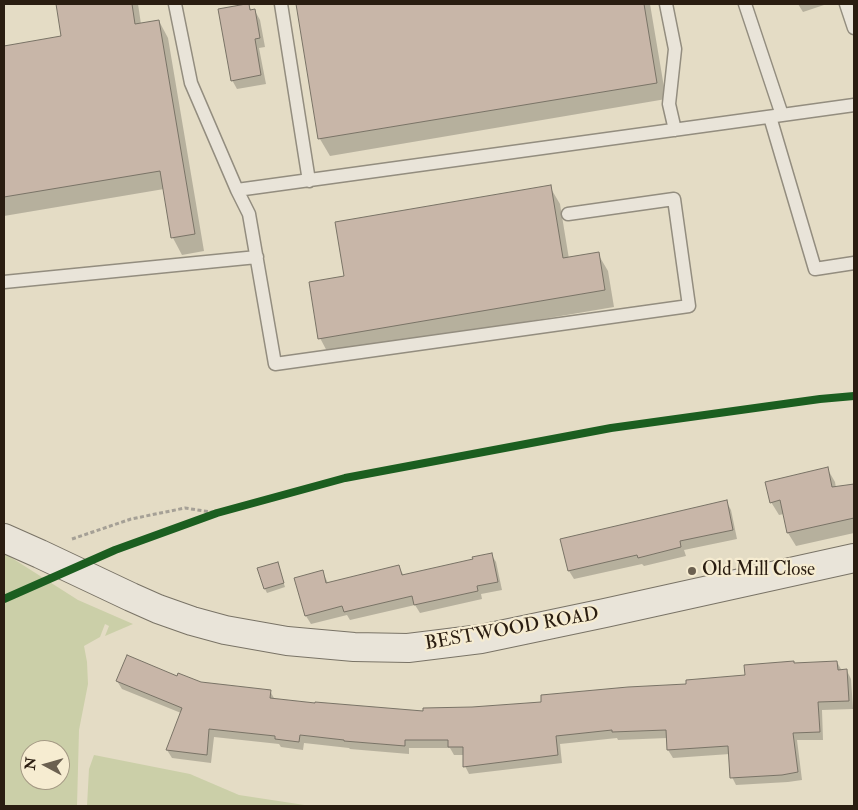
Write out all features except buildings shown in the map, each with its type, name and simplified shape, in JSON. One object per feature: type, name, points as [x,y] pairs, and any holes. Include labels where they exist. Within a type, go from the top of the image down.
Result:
[{"type":"main road","name":"BESTWOOD ROAD","points":[[4,538],[130,597],[192,621],[225,630],[268,638],[354,647],[408,648],[481,639],[605,614],[854,558]]},
{"type":"lane","points":[[175,4],[191,83],[249,214],[275,364],[689,306],[674,200],[568,214]]},
{"type":"lane","points":[[281,4],[309,181]]},
{"type":"lane","points":[[666,4],[675,49],[668,104],[675,130]]},
{"type":"lane","points":[[745,4],[815,269],[854,263]]},
{"type":"lane","points":[[846,4],[854,28]]},
{"type":"lane","points":[[237,190],[854,105]]},
{"type":"lane","points":[[4,282],[257,257]]},
{"type":"path","points":[[65,542],[131,519],[185,508],[217,512]]},
{"type":"path","points":[[198,519],[226,510]]},
{"type":"green space","points":[[4,553],[78,600],[133,624],[105,636],[109,626],[105,624],[100,637],[84,646],[88,684],[79,730],[77,806],[4,806]]},
{"type":"green space","points":[[94,755],[190,774],[239,795],[311,806],[87,806],[89,769]]},
{"type":"cycle path","points":[[4,599],[115,550],[217,513],[345,478],[611,428],[854,396]]},
{"type":"place","name":"Old Mill Close","points":[[692,571]]}]
